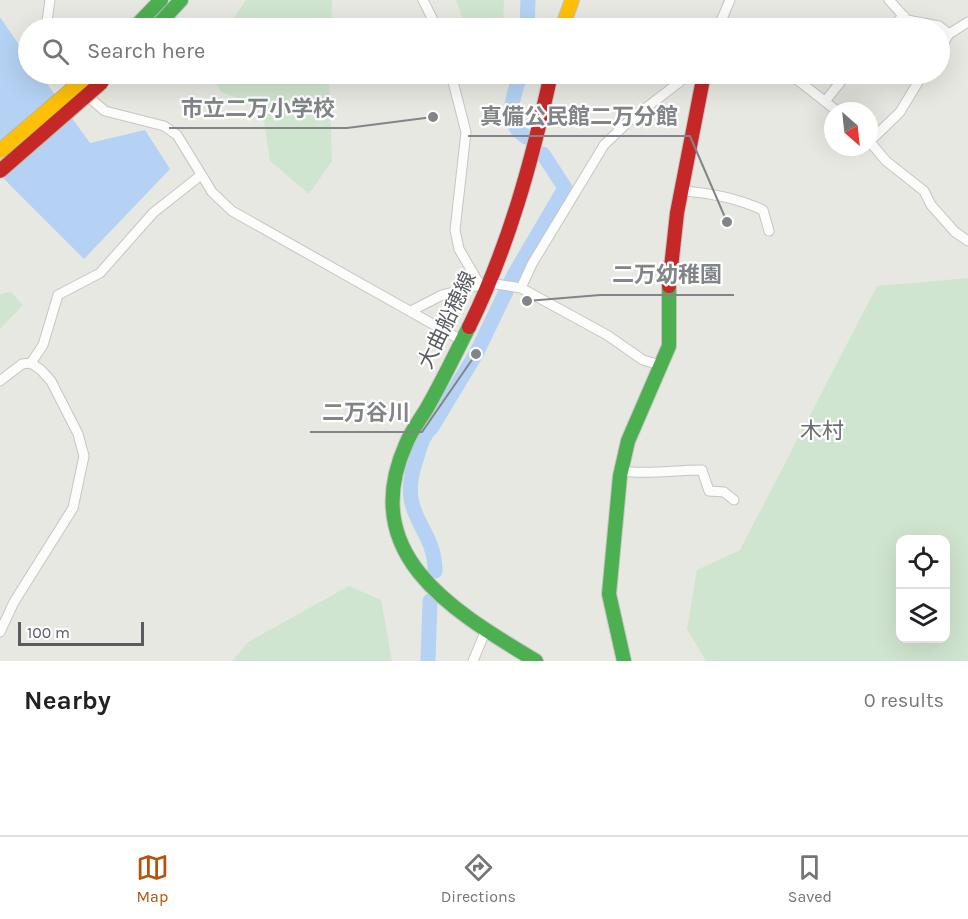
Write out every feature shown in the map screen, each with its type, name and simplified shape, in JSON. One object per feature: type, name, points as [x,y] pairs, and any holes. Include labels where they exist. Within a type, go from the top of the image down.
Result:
[{"type":"main road","points":[[144,18],[161,0]]},
{"type":"main road","points":[[164,18],[181,0]]},
{"type":"main road","points":[[566,18],[572,0]]},
{"type":"main road","points":[[0,151],[78,84]]},
{"type":"main road","points":[[0,171],[99,84]]},
{"type":"main road","name":"大曲船穂線","points":[[536,661],[461,614],[426,587],[399,539],[394,502],[395,480],[406,444],[461,340],[485,284],[538,137],[549,84]]},
{"type":"main road","points":[[624,661],[609,594],[621,471],[628,441],[669,346],[669,284],[677,213],[702,84]]},
{"type":"street","points":[[48,18],[50,2],[61,0]]},
{"type":"street","points":[[423,0],[432,18]]},
{"type":"street","points":[[722,18],[730,0]]},
{"type":"street","points":[[889,0],[904,16],[902,18]]},
{"type":"street","points":[[950,33],[968,22]]},
{"type":"street","points":[[73,84],[105,111],[164,126],[177,135],[212,192],[232,211],[461,340]]},
{"type":"street","points":[[454,84],[466,132],[455,230],[459,249],[485,284]]},
{"type":"street","points":[[521,288],[532,264],[604,145],[630,120],[677,84]]},
{"type":"street","points":[[804,84],[826,100],[839,84]]},
{"type":"street","points":[[878,133],[900,112],[917,84]]},
{"type":"street","points":[[878,152],[924,191],[931,205],[955,232],[968,241]]},
{"type":"street","points":[[31,363],[43,345],[58,296],[100,273],[153,213],[201,175]]},
{"type":"street","points":[[683,191],[725,196],[763,210],[769,231]]},
{"type":"street","points":[[411,311],[442,295],[485,284],[521,288],[607,335],[643,360],[660,365]]},
{"type":"street","points":[[0,381],[22,364],[31,363],[51,381],[78,434],[84,456],[73,507],[14,602],[0,632]]},
{"type":"street","points":[[621,471],[649,474],[662,470],[702,470],[709,491],[724,492],[734,500]]},
{"type":"street","points":[[473,661],[483,637]]},
{"type":"green space","points":[[246,0],[332,0],[331,18],[234,18]]},
{"type":"green space","points":[[456,0],[504,0],[503,18],[462,18]]},
{"type":"green space","points":[[217,84],[329,84],[332,161],[309,194],[270,161],[262,107],[221,92]]},
{"type":"green space","points":[[968,278],[968,661],[706,661],[687,629],[697,570],[740,550],[877,286]]},
{"type":"green space","points":[[11,292],[23,305],[0,329],[0,294]]},
{"type":"green space","points":[[349,586],[381,600],[392,661],[232,661],[248,642]]},
{"type":"water","points":[[0,17],[18,43],[18,84],[47,84],[90,143],[145,130],[170,169],[84,259],[0,175]]},
{"type":"waterway","points":[[527,18],[528,0]]},
{"type":"waterway","points":[[517,84],[511,109],[512,116],[514,124],[526,137]]},
{"type":"waterway","points":[[435,571],[429,542],[413,508],[411,479],[424,438],[476,354],[514,275],[565,188],[543,154]]},
{"type":"waterway","points":[[428,661],[430,601]]},
{"type":"traffic: fast","points":[[144,18],[161,0]]},
{"type":"traffic: fast","points":[[164,18],[181,0]]},
{"type":"traffic: fast","points":[[624,661],[609,594],[620,476],[628,441],[669,346],[669,286]]},
{"type":"traffic: fast","points":[[469,327],[406,444],[394,483],[394,518],[404,549],[422,576],[446,600],[474,622],[536,661]]},
{"type":"traffic: slow","points":[[566,18],[572,0]]},
{"type":"traffic: slow","points":[[0,151],[78,84]]},
{"type":"traffic: jam","points":[[0,171],[100,84]]},
{"type":"traffic: jam","points":[[469,327],[508,234],[536,139],[549,84]]},
{"type":"traffic: jam","points":[[669,286],[677,213],[702,84]]},
{"type":"place","name":"市立二万小学校","points":[[433,117]]},
{"type":"place","name":"真備公民館二万分館","points":[[727,222]]},
{"type":"place","name":"二万幼稚園","points":[[527,301]]},
{"type":"place","name":"二万谷川","points":[[476,354]]},
{"type":"district","name":"木村","points":[[822,430]]}]
